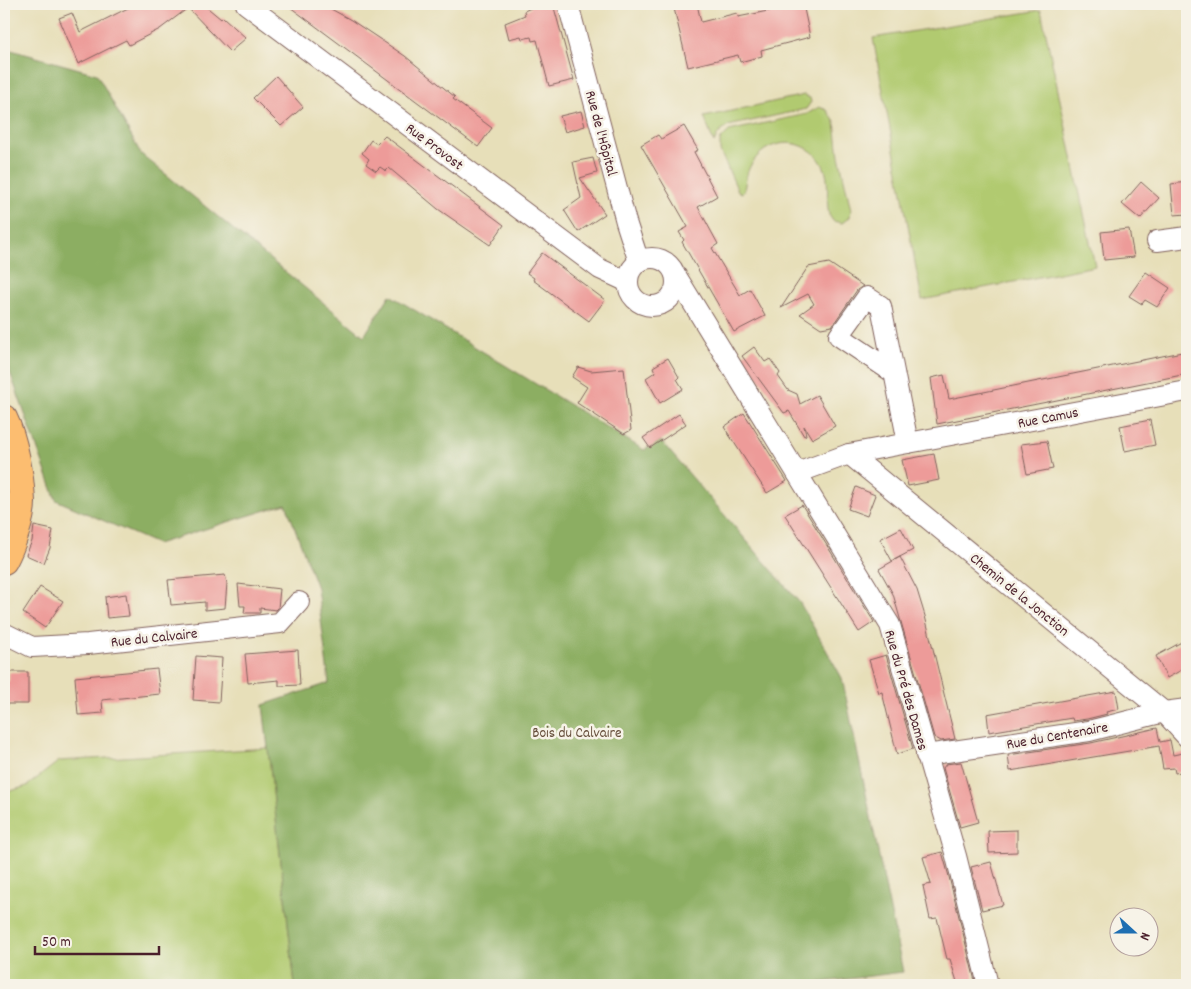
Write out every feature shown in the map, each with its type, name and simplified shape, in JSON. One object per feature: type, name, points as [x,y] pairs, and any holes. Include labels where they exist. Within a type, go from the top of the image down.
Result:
[{"type":"main road","points":[[4,418],[12,434],[22,503],[12,547],[4,561]]},
{"type":"street","name":"Rue Provost","points":[[246,4],[600,269],[628,282]]},
{"type":"street","name":"Rue de l'Hôpital","points":[[568,4],[626,222],[639,262]]},
{"type":"street","points":[[1157,241],[1187,237]]},
{"type":"street","points":[[656,258],[671,266],[675,274],[675,291],[671,299],[656,307],[639,303],[632,297],[628,282],[633,267],[639,262],[656,258]]},
{"type":"street","name":"Rue du Pré des Dames","points":[[675,274],[890,625],[956,856],[988,985]]},
{"type":"street","name":"Rue du Pré des Dames","points":[[664,304],[683,307],[701,319]]},
{"type":"street","points":[[894,373],[908,443]]},
{"type":"street","name":"Rue Camus","points":[[797,473],[849,454],[1187,391]]},
{"type":"street","name":"Chemin de la Jonction","points":[[849,454],[1164,712],[1187,737]]},
{"type":"street","name":"Rue du Calvaire","points":[[4,633],[32,647],[88,644],[280,623],[299,602]]},
{"type":"street","name":"Rue du Centenaire","points":[[926,756],[1089,731],[1164,712],[1187,709]]},
{"type":"green space","points":[[1041,10],[1095,266],[922,300],[873,38]]},
{"type":"green space","name":"Bois du Calvaire","points":[[4,48],[97,74],[141,154],[364,336],[390,295],[644,450],[661,441],[800,603],[842,678],[903,972],[799,985],[295,985],[263,705],[329,683],[317,588],[286,504],[157,544],[56,500],[4,356]]},
{"type":"green space","points":[[804,95],[810,98],[811,102],[806,109],[728,126],[718,134],[714,143],[704,117]]},
{"type":"green space","points":[[819,107],[827,110],[835,122],[839,156],[851,210],[850,217],[842,223],[833,221],[829,215],[827,177],[823,165],[808,149],[789,143],[779,144],[760,154],[749,169],[742,193],[738,191],[720,151],[720,140],[729,131],[807,114]]},
{"type":"green space","points":[[268,748],[295,985],[4,985],[4,793],[27,786],[59,761]]},
{"type":"building","points":[[136,4],[203,4],[221,19],[223,17],[246,38],[230,52],[188,8],[160,29],[129,45],[126,40],[78,64],[59,18],[72,13],[80,32]]},
{"type":"building","points":[[286,4],[322,4],[351,20],[405,56],[455,97],[453,99],[492,128],[478,147]]},
{"type":"building","points":[[529,4],[553,4],[574,80],[549,86],[537,40],[532,41],[531,37],[522,39],[521,36],[509,39],[505,23],[525,15],[524,11],[531,8]]},
{"type":"building","points":[[673,4],[697,4],[701,22],[737,13],[738,17],[803,4],[810,37],[761,50],[762,56],[740,62],[738,55],[688,67]]},
{"type":"building","points":[[276,76],[303,107],[281,126],[253,98]]},
{"type":"building","points":[[581,111],[585,126],[565,132],[560,116]]},
{"type":"building","points":[[684,126],[698,150],[694,152],[717,196],[698,207],[718,244],[712,248],[740,295],[750,289],[765,316],[734,332],[682,242],[684,240],[679,232],[688,227],[641,145],[658,135],[661,139]]},
{"type":"building","points":[[385,136],[504,225],[490,245],[438,209],[389,168],[386,171],[380,167],[376,171],[366,164],[369,159],[362,153],[371,140],[377,144]]},
{"type":"building","points":[[593,158],[597,173],[580,178],[605,214],[578,232],[564,210],[581,198],[573,162]]},
{"type":"building","points":[[1141,182],[1159,198],[1140,219],[1122,204]]},
{"type":"building","points":[[1187,182],[1187,214],[1174,215],[1171,184]]},
{"type":"building","points":[[1129,229],[1134,257],[1104,260],[1101,232]]},
{"type":"building","points":[[542,253],[605,300],[589,321],[533,280],[534,278],[527,273]]},
{"type":"building","points":[[829,263],[863,286],[857,290],[832,326],[821,328],[800,314],[814,304],[808,294],[781,308],[808,267]]},
{"type":"building","points":[[1146,272],[1170,288],[1157,307],[1145,300],[1142,304],[1129,296]]},
{"type":"building","points":[[754,347],[765,362],[770,359],[780,373],[778,376],[788,390],[797,394],[800,404],[817,395],[835,426],[812,439],[804,426],[806,435],[804,436],[789,411],[784,413],[742,356]]},
{"type":"building","points":[[1187,351],[1187,374],[937,424],[931,378],[944,375],[949,399]]},
{"type":"building","points":[[668,358],[679,377],[677,379],[683,389],[660,403],[646,378],[655,372],[653,367]]},
{"type":"building","points":[[578,367],[591,371],[624,368],[631,430],[624,434],[577,403],[587,387],[572,377]]},
{"type":"building","points":[[744,413],[787,481],[767,493],[724,427]]},
{"type":"building","points":[[679,414],[686,424],[650,448],[643,438]]},
{"type":"building","points":[[1150,420],[1155,445],[1125,451],[1120,426]]},
{"type":"building","points":[[1047,441],[1053,469],[1027,474],[1021,444]]},
{"type":"building","points":[[934,454],[939,480],[908,486],[902,460]]},
{"type":"building","points":[[856,487],[875,495],[867,516],[848,509]]},
{"type":"building","points":[[802,505],[874,622],[859,632],[785,515]]},
{"type":"building","points":[[34,526],[53,530],[50,548],[44,563],[26,555],[32,541]]},
{"type":"building","points":[[901,528],[913,550],[892,561],[880,539]]},
{"type":"building","points":[[900,557],[917,590],[925,616],[955,739],[941,741],[934,737],[893,594],[879,569]]},
{"type":"building","points":[[225,575],[227,583],[225,608],[205,610],[205,602],[171,605],[168,580]]},
{"type":"building","points":[[238,584],[280,589],[278,608],[276,610],[260,608],[260,613],[244,613],[245,606],[240,606]]},
{"type":"building","points":[[40,587],[63,601],[45,628],[23,613]]},
{"type":"building","points":[[126,594],[129,616],[107,618],[105,597]]},
{"type":"building","points":[[1187,639],[1187,667],[1167,678],[1156,656]]},
{"type":"building","points":[[298,650],[300,685],[279,686],[279,680],[248,683],[245,654]]},
{"type":"building","points":[[886,655],[913,749],[897,754],[882,692],[879,693],[869,660]]},
{"type":"building","points":[[196,656],[222,658],[219,702],[193,700]]},
{"type":"building","points":[[157,669],[160,694],[102,700],[103,713],[78,715],[75,677]]},
{"type":"building","points":[[9,672],[28,672],[28,704],[4,704],[4,681],[9,681]]},
{"type":"building","points":[[1116,691],[1119,709],[1106,712],[1107,714],[1087,719],[1073,721],[1072,718],[989,732],[987,714]]},
{"type":"building","points":[[1157,728],[1160,742],[1170,740],[1173,755],[1187,752],[1187,771],[1175,773],[1174,768],[1163,769],[1159,746],[1010,771],[1008,755],[1091,743]]},
{"type":"building","points":[[961,762],[978,822],[960,827],[943,768],[946,764]]},
{"type":"building","points":[[1017,830],[1017,852],[989,853],[988,831]]},
{"type":"building","points":[[942,852],[976,985],[958,985],[950,959],[947,959],[937,918],[930,919],[923,886],[931,884],[923,857]]},
{"type":"building","points":[[991,862],[1003,905],[982,910],[971,867]]}]
